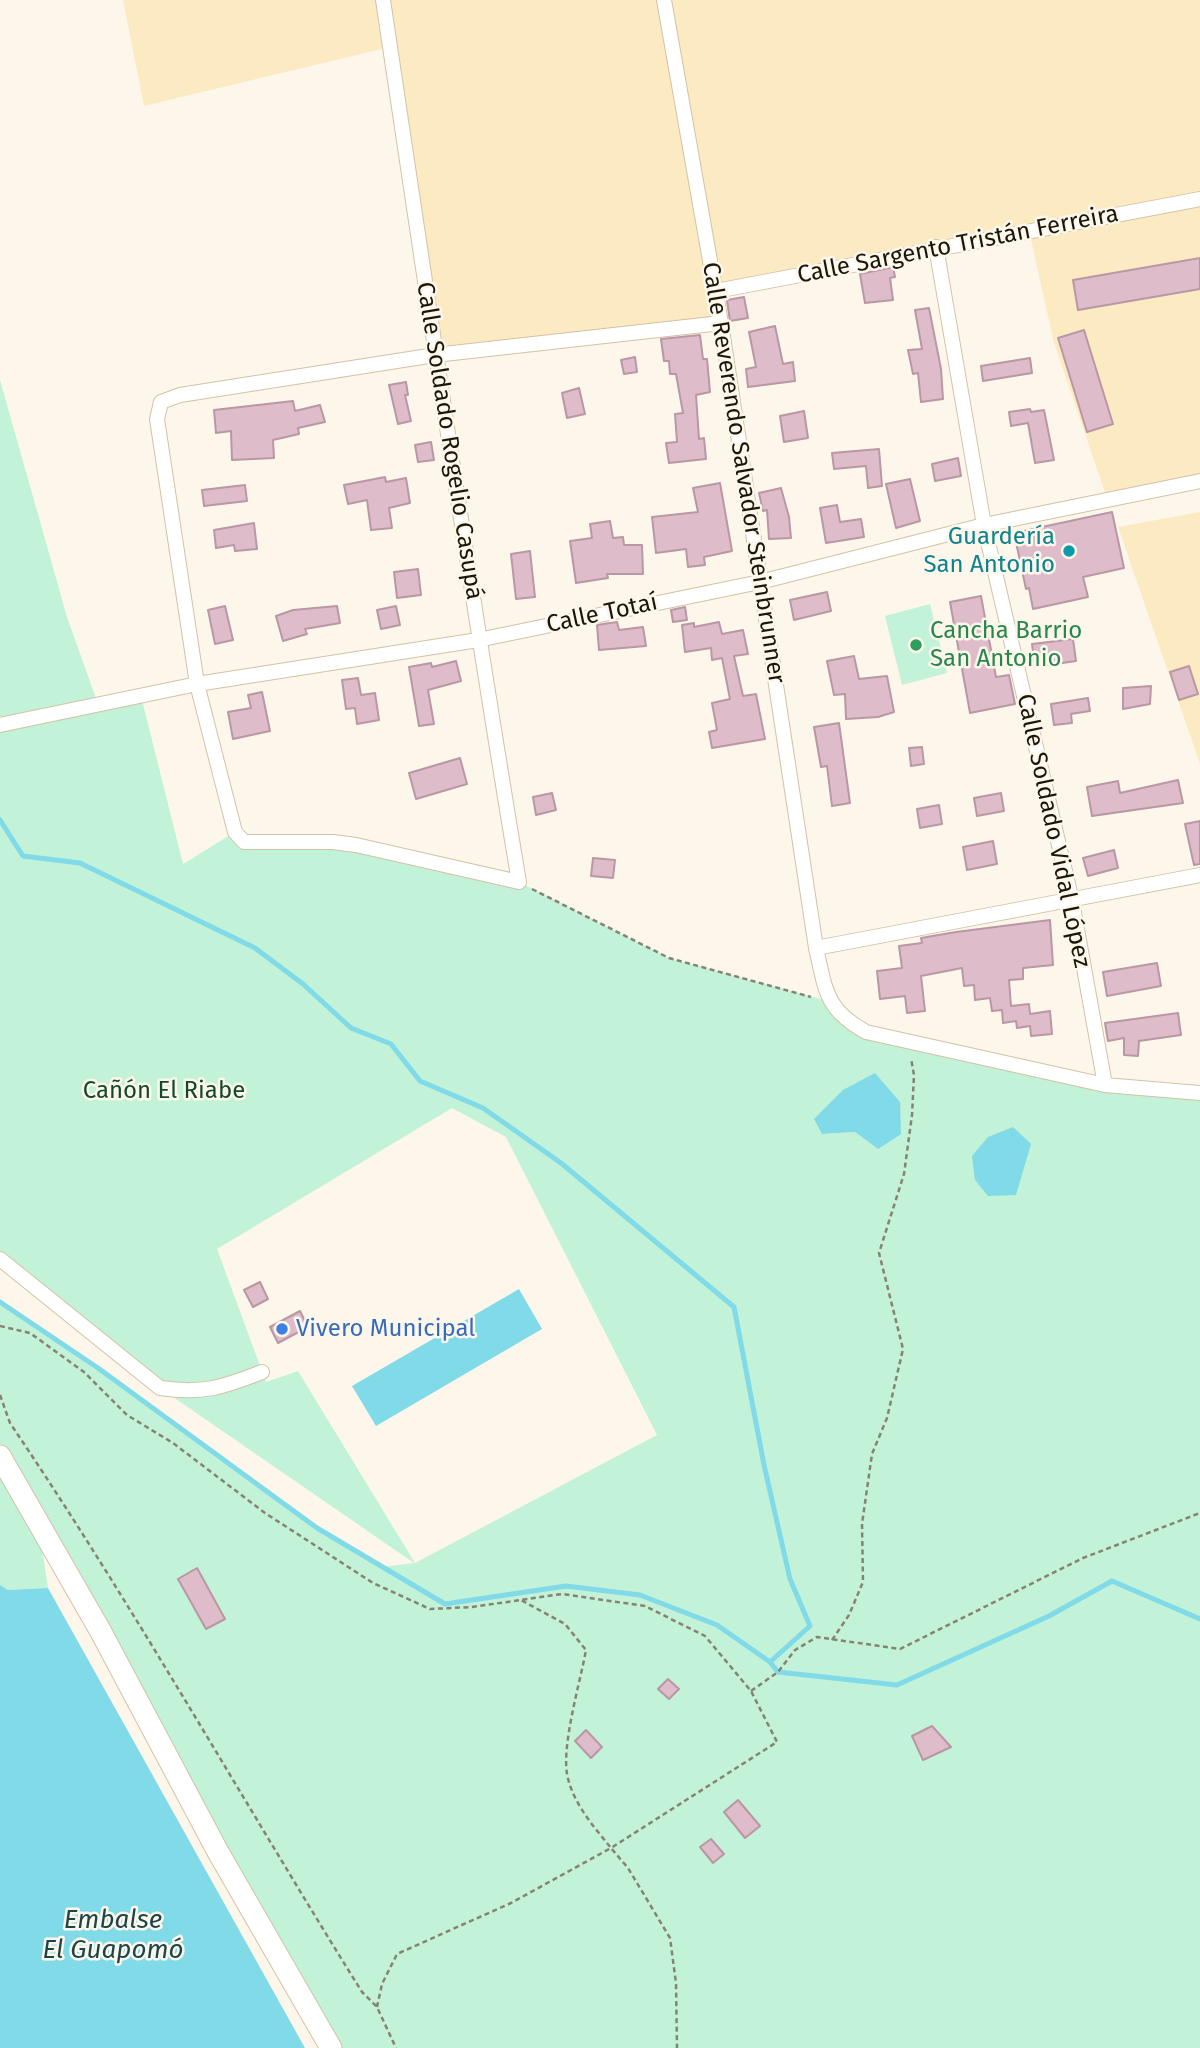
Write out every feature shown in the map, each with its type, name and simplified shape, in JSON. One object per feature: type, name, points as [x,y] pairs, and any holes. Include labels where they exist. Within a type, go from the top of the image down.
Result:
[{"type":"main road","points":[[0,1456],[101,1632],[218,1852],[331,2048]]},
{"type":"street","name":"Calle Soldado Rogelio Casupá","points":[[383,0],[435,355],[458,487],[478,640],[519,882]]},
{"type":"street","name":"Calle Reverendo Salvador Steinbrunner","points":[[664,0],[722,323],[816,948],[828,1001]]},
{"type":"street","name":"Calle Sargento Tristán Ferreira","points":[[716,291],[936,247],[1200,199]]},
{"type":"street","name":"Calle Soldado Vidal López","points":[[936,247],[984,525],[1072,901],[1105,1085]]},
{"type":"street","points":[[519,882],[356,845],[333,842],[244,842],[236,832],[197,684],[157,419],[161,402],[180,395],[435,355],[722,323]]},
{"type":"street","name":"Calle Totaí","points":[[0,725],[197,684],[478,640],[760,582],[984,525],[1200,481]]},
{"type":"street","points":[[816,948],[1200,875]]},
{"type":"street","points":[[828,1001],[843,1019],[866,1031],[1105,1085],[1200,1093]]},
{"type":"street","points":[[0,1259],[159,1388],[193,1392],[232,1384],[262,1372]]},
{"type":"path","points":[[519,882],[669,958],[828,1001]]},
{"type":"path","points":[[832,1640],[849,1615],[863,1582],[862,1524],[872,1454],[887,1418],[903,1349],[879,1253],[904,1174],[914,1075],[908,1041]]},
{"type":"path","points":[[0,1326],[30,1333],[84,1372],[127,1415],[173,1443],[265,1514],[373,1583],[430,1609],[472,1607],[562,1594],[645,1606],[705,1636],[751,1691],[777,1742],[611,1848],[511,1903],[397,1954],[382,1984],[377,2007]]},
{"type":"path","points":[[0,1395],[10,1423],[113,1578],[275,1854],[362,1992],[377,2007],[396,2048]]},
{"type":"path","points":[[751,1691],[778,1672],[795,1650],[817,1637],[900,1649],[1083,1559],[1200,1513]]},
{"type":"path","points":[[519,1599],[565,1625],[586,1650],[570,1733],[568,1774],[586,1818],[628,1868],[670,1938],[676,1983],[677,2048]]},
{"type":"shaded area","points":[[123,0],[1200,0],[1200,481],[1108,501],[1054,343],[1029,231],[717,291],[721,323],[435,355],[390,47],[144,106]]},
{"type":"shaded area","points":[[1200,512],[1200,764],[1118,527]]},
{"type":"green space","name":"Cañón El Riabe","points":[[0,380],[67,617],[98,704],[141,696],[183,864],[235,832],[244,842],[333,842],[519,882],[669,958],[828,1001],[843,1019],[1104,1085],[1200,1093],[1200,2048],[331,2048],[39,1528],[48,1588],[8,1590],[0,1585],[0,1302],[98,1368],[317,1528],[382,1567],[414,1563],[160,1388],[0,1259]],"holes":[[[900,1102],[878,1149],[855,1132],[822,1134]],[[452,1108],[506,1137],[657,1435],[415,1563],[298,1371],[266,1382],[217,1249]]]},
{"type":"green space","name":"Cancha Barrio San Antonio","points":[[930,604],[947,673],[902,685],[885,616]]},
{"type":"water","points":[[875,1073],[900,1102],[901,1134],[878,1149],[855,1132],[822,1134],[814,1119],[843,1090]]},
{"type":"water","points":[[1013,1127],[1031,1144],[1016,1195],[988,1196],[975,1180],[972,1156],[988,1137]]},
{"type":"water","points":[[519,1289],[542,1329],[376,1426],[352,1386]]},
{"type":"water","name":"Embalse El Guapomó","points":[[0,1585],[8,1590],[48,1588],[305,2048],[0,2048]]},
{"type":"building","points":[[1200,258],[1200,289],[1078,310],[1073,280]]},
{"type":"building","points":[[893,267],[895,277],[890,278],[893,300],[865,303],[860,274]]},
{"type":"building","points":[[744,297],[748,318],[730,321],[727,300]]},
{"type":"building","points":[[929,308],[941,369],[943,399],[921,402],[918,373],[913,374],[908,350],[922,349],[915,310]]},
{"type":"building","points":[[775,326],[783,364],[793,362],[795,381],[748,387],[746,369],[756,367],[749,332]]},
{"type":"building","points":[[1084,330],[1113,424],[1087,432],[1058,338]]},
{"type":"building","points":[[700,335],[703,359],[707,359],[710,392],[696,395],[699,439],[704,438],[706,459],[669,463],[666,443],[677,442],[675,414],[683,413],[676,374],[670,374],[669,361],[664,361],[661,339]]},
{"type":"building","points":[[635,357],[637,372],[624,374],[621,360]]},
{"type":"building","points":[[1030,358],[1032,373],[983,381],[981,366]]},
{"type":"building","points":[[406,382],[408,395],[405,395],[411,421],[398,424],[389,385]]},
{"type":"building","points":[[579,388],[585,414],[567,418],[562,393]]},
{"type":"building","points":[[293,401],[295,411],[320,405],[325,422],[298,428],[299,434],[273,440],[274,458],[232,460],[231,431],[216,433],[214,410]]},
{"type":"building","points":[[1030,409],[1031,412],[1044,410],[1054,460],[1035,463],[1028,423],[1011,426],[1009,412]]},
{"type":"building","points":[[804,411],[808,438],[784,442],[780,416]]},
{"type":"building","points":[[431,442],[434,460],[418,462],[415,445]]},
{"type":"building","points":[[879,449],[882,486],[868,488],[866,466],[834,469],[832,453]]},
{"type":"building","points":[[958,458],[961,476],[935,481],[932,464]]},
{"type":"building","points":[[385,477],[386,482],[406,478],[410,503],[389,508],[392,528],[371,530],[367,500],[348,504],[344,485]]},
{"type":"building","points":[[910,479],[920,521],[896,528],[886,484]]},
{"type":"building","points":[[720,483],[732,551],[704,557],[705,565],[688,567],[686,549],[656,553],[652,517],[698,512],[693,488]]},
{"type":"building","points":[[245,485],[247,501],[204,506],[202,490]]},
{"type":"building","points":[[781,488],[789,517],[791,538],[769,539],[767,510],[763,511],[759,493]]},
{"type":"building","points":[[837,505],[840,522],[861,519],[864,537],[826,543],[820,508]]},
{"type":"building","name":"Guardería San Antonio","points":[[1112,512],[1124,568],[1083,577],[1088,597],[1033,609],[1014,533]]},
{"type":"building","points":[[610,521],[613,538],[623,537],[624,545],[642,545],[643,574],[607,574],[608,578],[576,583],[570,541],[592,538],[590,524]]},
{"type":"building","points":[[254,523],[257,549],[235,551],[234,545],[216,548],[214,530]]},
{"type":"building","points":[[530,551],[535,597],[516,599],[511,554]]},
{"type":"building","points":[[418,569],[421,595],[397,598],[394,572]]},
{"type":"building","points":[[827,592],[831,611],[794,620],[790,600]]},
{"type":"building","points":[[981,596],[996,677],[1009,675],[1015,704],[970,713],[950,602]]},
{"type":"building","points":[[225,606],[233,640],[215,644],[208,610]]},
{"type":"building","points":[[337,606],[340,623],[305,629],[307,634],[283,641],[276,616],[293,610]]},
{"type":"building","points":[[396,606],[400,625],[381,629],[377,610]]},
{"type":"building","points":[[685,607],[687,620],[673,622],[671,610]]},
{"type":"building","points":[[617,622],[619,630],[643,627],[646,646],[599,650],[597,625]]},
{"type":"building","points":[[719,622],[722,634],[743,630],[748,654],[734,656],[743,696],[756,694],[765,739],[712,748],[709,732],[717,730],[712,703],[730,699],[722,658],[712,660],[711,648],[685,652],[682,625],[694,623],[694,627]]},
{"type":"building","points":[[1073,639],[1076,661],[1035,667],[1032,644]]},
{"type":"building","points":[[854,656],[859,679],[887,676],[894,712],[878,717],[846,719],[845,694],[834,695],[827,661]]},
{"type":"building","points":[[456,661],[461,681],[428,690],[434,724],[419,726],[409,667],[431,663],[432,667]]},
{"type":"building","points":[[1189,666],[1198,694],[1179,700],[1170,672]]},
{"type":"building","points":[[358,678],[361,695],[375,693],[379,720],[357,724],[355,708],[346,709],[342,680]]},
{"type":"building","points":[[1151,686],[1150,704],[1123,709],[1123,688]]},
{"type":"building","points":[[262,692],[270,731],[233,739],[228,712],[251,708],[248,695]]},
{"type":"building","points":[[1088,698],[1090,711],[1071,714],[1072,723],[1054,725],[1051,704]]},
{"type":"building","points":[[839,723],[850,803],[832,806],[827,766],[821,767],[814,727]]},
{"type":"building","points":[[922,747],[924,764],[911,766],[909,748]]},
{"type":"building","points":[[460,758],[467,784],[416,799],[409,773]]},
{"type":"building","points":[[1178,780],[1183,803],[1092,816],[1087,787],[1118,781],[1120,793]]},
{"type":"building","points":[[552,793],[556,810],[536,815],[533,797]]},
{"type":"building","points":[[1001,793],[1004,811],[977,816],[974,798]]},
{"type":"building","points":[[939,805],[942,824],[920,828],[917,809]]},
{"type":"building","points":[[1200,821],[1200,864],[1194,865],[1185,824]]},
{"type":"building","points":[[993,841],[997,864],[967,870],[963,847]]},
{"type":"building","points":[[1114,850],[1118,868],[1088,876],[1083,858]]},
{"type":"building","points":[[593,858],[615,860],[613,878],[591,876]]},
{"type":"building","points":[[1050,920],[1053,965],[1023,968],[1023,979],[1009,980],[1011,1006],[1029,1004],[1030,1014],[1050,1011],[1052,1034],[1031,1036],[1030,1026],[1017,1028],[1016,1021],[1003,1023],[1002,1010],[992,1011],[990,998],[975,1000],[974,985],[964,986],[962,968],[921,976],[925,1011],[907,1013],[905,996],[880,999],[877,971],[902,968],[899,946],[922,943],[921,938]]},
{"type":"building","points":[[1157,963],[1161,986],[1107,996],[1103,972]]},
{"type":"building","points":[[1178,1013],[1181,1035],[1139,1041],[1138,1056],[1124,1055],[1124,1038],[1108,1041],[1105,1023]]},
{"type":"building","points":[[260,1282],[268,1299],[253,1307],[244,1290]]},
{"type":"building","points":[[300,1311],[308,1327],[278,1343],[270,1327]]},
{"type":"building","points":[[197,1568],[225,1619],[206,1629],[178,1579]]},
{"type":"building","points":[[668,1679],[679,1689],[669,1699],[658,1689]]},
{"type":"building","points":[[932,1726],[951,1747],[923,1760],[912,1736]]},
{"type":"building","points":[[586,1730],[602,1747],[591,1758],[575,1741]]},
{"type":"building","points":[[738,1800],[760,1826],[745,1838],[724,1812]]},
{"type":"building","points":[[711,1839],[724,1854],[713,1863],[700,1847]]},
{"type":"waterway","points":[[0,820],[23,856],[80,863],[255,948],[303,984],[351,1028],[391,1044],[420,1081],[483,1108],[561,1163],[734,1307],[764,1465],[790,1579],[810,1626],[770,1662]]},
{"type":"waterway","points":[[0,1302],[98,1368],[317,1528],[445,1604],[566,1586],[640,1595],[717,1625],[770,1662],[778,1672],[897,1685],[1049,1616],[1112,1581],[1200,1619]]},
{"type":"place","name":"Guardería San Antonio","points":[[1069,551]]},
{"type":"place","name":"Cancha Barrio San Antonio","points":[[916,645]]},
{"type":"place","name":"Vivero Municipal","points":[[282,1329]]}]
